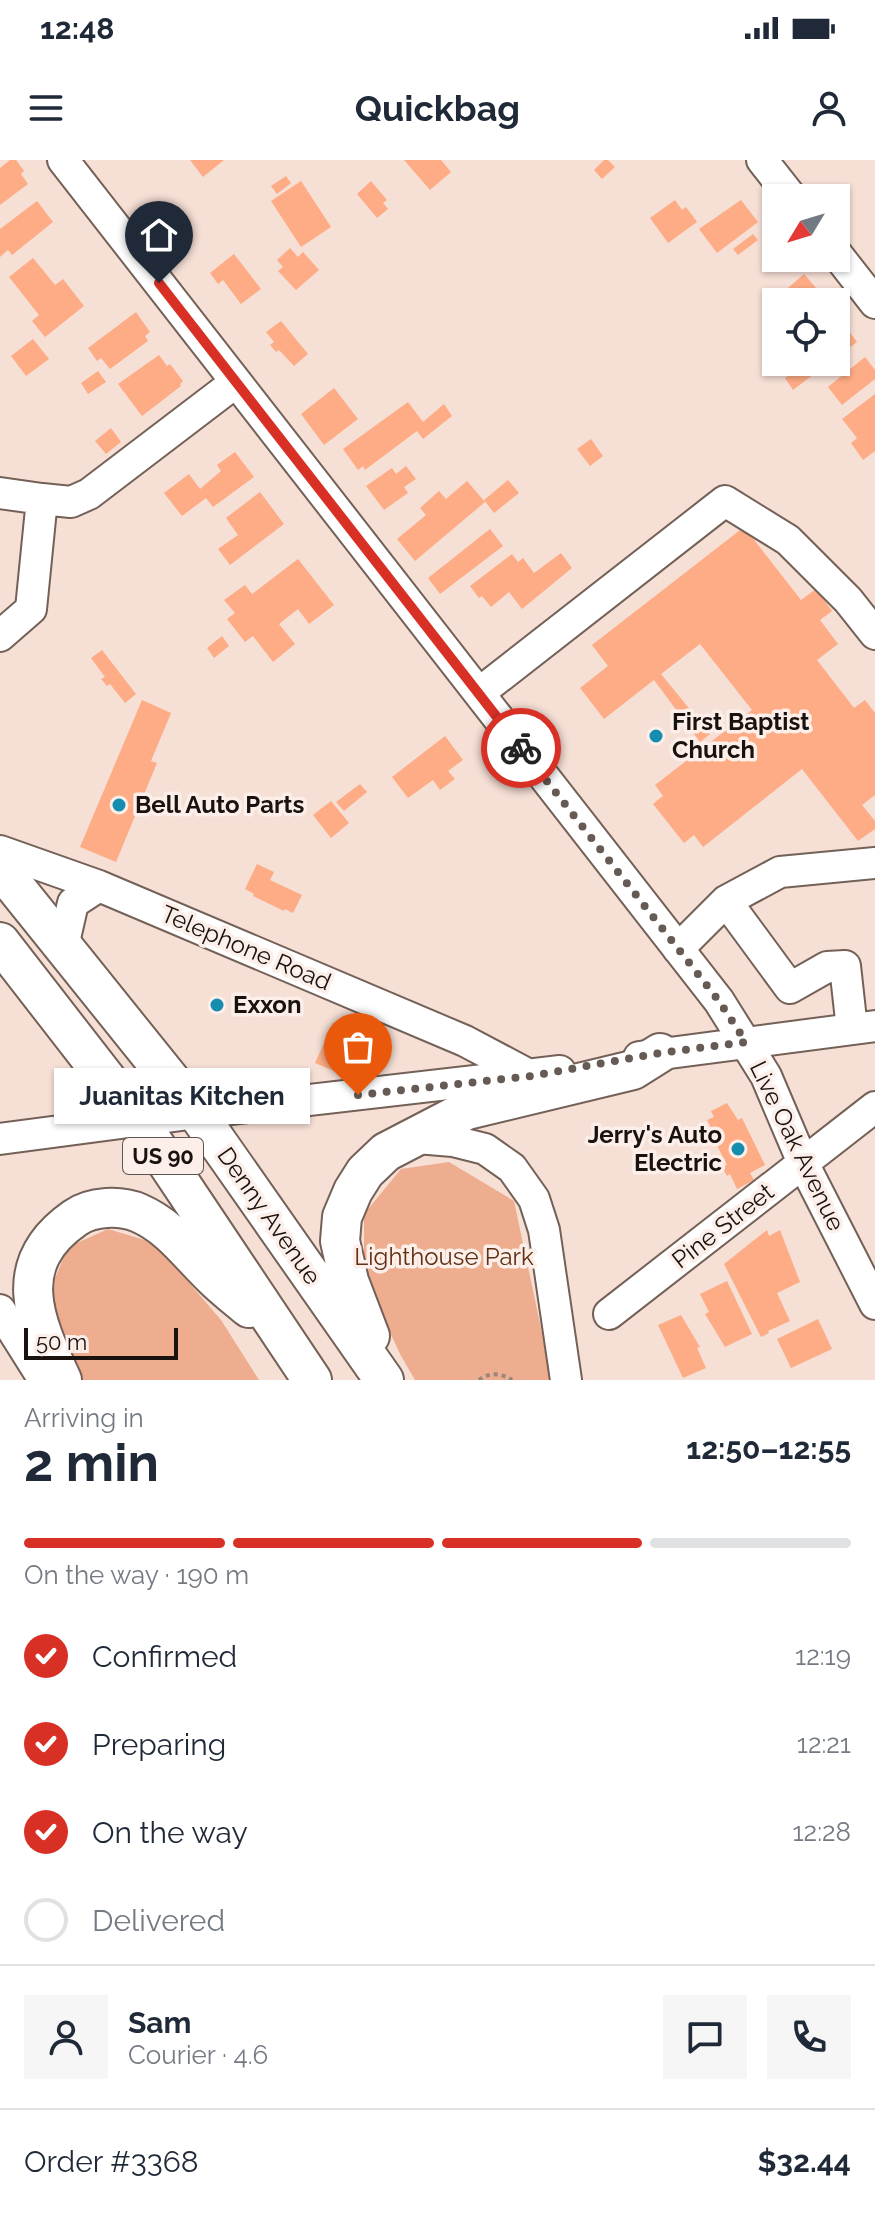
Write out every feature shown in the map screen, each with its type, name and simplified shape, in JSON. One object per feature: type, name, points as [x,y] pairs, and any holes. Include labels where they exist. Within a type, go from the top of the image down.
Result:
[{"type":"main road","name":"Denny Avenue","points":[[0,868],[197,1113],[385,1380]]},
{"type":"main road","name":"US 90","points":[[0,942],[139,1121],[312,1380]]},
{"type":"main road","points":[[385,1380],[349,1281],[340,1241],[342,1217],[365,1172],[386,1152],[467,1110],[633,1070],[660,1053]]},
{"type":"main road","points":[[62,1380],[38,1327],[32,1286],[39,1254],[56,1231],[81,1214],[109,1207],[137,1212],[168,1229],[213,1277],[286,1340]]},
{"type":"street","name":"Live Oak Avenue","points":[[63,160],[719,1001],[766,1076],[803,1163],[875,1304]]},
{"type":"street","points":[[762,160],[781,184]]},
{"type":"street","points":[[850,271],[875,303]]},
{"type":"street","points":[[0,493],[71,502],[89,494],[236,382]]},
{"type":"street","points":[[0,636],[31,609],[42,499]]},
{"type":"street","points":[[479,693],[725,501],[788,540],[848,600],[875,634]]},
{"type":"street","name":"Telephone Road","points":[[0,851],[99,886],[465,1041],[531,1076]]},
{"type":"street","points":[[678,949],[726,901],[780,872],[875,863]]},
{"type":"street","points":[[63,947],[73,903],[99,886]]},
{"type":"street","points":[[0,1139],[197,1113],[531,1076],[660,1053],[864,1028],[861,984],[845,966],[827,967],[790,988],[726,901]]},
{"type":"street","name":"Pine Street","points":[[609,1314],[875,1107]]},
{"type":"street","points":[[417,1138],[453,1141],[485,1149],[512,1168],[534,1199],[544,1230],[566,1380]]},
{"type":"street","points":[[0,1310],[44,1380]]},
{"type":"path","points":[[479,1380],[491,1374],[500,1374],[512,1380]]},
{"type":"green space","name":"Lighthouse Park","points":[[449,1162],[514,1201],[552,1380],[415,1380],[400,1354],[364,1276],[364,1214],[401,1169]]},
{"type":"green space","points":[[108,1229],[155,1243],[221,1320],[259,1380],[80,1380],[64,1348],[51,1288],[68,1247]]},
{"type":"building","points":[[10,160],[16,160],[28,184],[0,205],[0,168]]},
{"type":"building","points":[[190,160],[224,160],[203,177]]},
{"type":"building","points":[[404,160],[441,160],[451,172],[430,190]]},
{"type":"building","points":[[604,160],[615,167],[602,179],[594,170]]},
{"type":"building","points":[[286,176],[291,183],[277,194],[271,186]]},
{"type":"building","points":[[301,181],[331,227],[301,247],[271,201]]},
{"type":"building","points":[[371,181],[387,200],[383,203],[388,209],[377,218],[357,194]]},
{"type":"building","points":[[675,200],[682,210],[686,207],[697,222],[668,243],[650,218]]},
{"type":"building","points":[[741,200],[758,222],[717,253],[699,229]]},
{"type":"building","points":[[37,201],[53,222],[12,255],[8,250],[0,257],[0,229]]},
{"type":"building","points":[[753,234],[758,240],[738,255],[733,249]]},
{"type":"building","points":[[290,248],[298,257],[303,252],[319,270],[296,290],[278,271],[283,267],[277,260]]},
{"type":"building","points":[[234,254],[261,289],[241,304],[223,280],[218,284],[210,273]]},
{"type":"building","points":[[33,258],[55,285],[63,279],[84,306],[45,337],[32,321],[39,315],[9,277]]},
{"type":"building","points":[[804,274],[816,288],[788,288]]},
{"type":"building","points":[[136,312],[150,332],[145,336],[148,341],[110,369],[101,358],[97,361],[88,348]]},
{"type":"building","points":[[281,321],[308,354],[294,366],[270,345],[274,342],[266,332]]},
{"type":"building","points":[[850,333],[857,342],[850,347]]},
{"type":"building","points":[[33,339],[49,359],[26,376],[11,356]]},
{"type":"building","points":[[159,355],[183,381],[181,386],[142,416],[118,384]]},
{"type":"building","points":[[865,357],[875,370],[875,379],[842,405],[828,387],[842,376],[850,376],[850,369]]},
{"type":"building","points":[[98,371],[106,382],[88,394],[81,383]]},
{"type":"building","points":[[788,376],[812,376],[793,390],[785,378]]},
{"type":"building","points":[[334,388],[358,419],[324,445],[301,414]]},
{"type":"building","points":[[875,394],[875,451],[863,460],[851,443],[857,438],[842,419]]},
{"type":"building","points":[[408,402],[423,422],[444,404],[452,416],[423,439],[417,431],[365,470],[363,466],[358,470],[343,449]]},
{"type":"building","points":[[111,428],[121,442],[106,454],[95,441]]},
{"type":"building","points":[[591,439],[603,456],[590,466],[577,449]]},
{"type":"building","points":[[235,452],[254,477],[213,507],[206,498],[182,516],[164,493],[189,474],[200,489],[221,471],[217,465]]},
{"type":"building","points":[[406,466],[416,479],[404,487],[408,493],[384,510],[366,486],[392,468],[396,474]]},
{"type":"building","points":[[508,480],[519,493],[494,513],[484,500]]},
{"type":"building","points":[[467,481],[485,502],[415,561],[397,539],[426,515],[420,508],[439,491],[446,499]]},
{"type":"building","points":[[260,492],[284,524],[230,565],[218,549],[238,535],[226,518]]},
{"type":"building","points":[[744,527],[801,600],[816,589],[832,611],[820,620],[838,644],[817,660],[854,708],[865,700],[875,713],[875,795],[862,805],[875,821],[875,829],[858,841],[802,769],[703,847],[694,835],[684,843],[653,804],[663,796],[655,785],[752,710],[700,644],[661,674],[710,734],[700,742],[654,680],[604,719],[580,688],[608,666],[592,645]]},
{"type":"building","points":[[490,529],[503,546],[440,594],[428,578]]},
{"type":"building","points":[[561,553],[572,568],[522,609],[509,592],[491,607],[470,586],[512,554],[518,562],[523,558],[534,573]]},
{"type":"building","points":[[298,559],[334,605],[309,624],[298,609],[279,624],[295,644],[273,662],[253,636],[245,642],[227,619],[235,613],[224,600],[245,585],[252,594]]},
{"type":"building","points":[[222,636],[229,646],[214,658],[207,648]]},
{"type":"building","points":[[102,650],[136,694],[125,703],[110,684],[107,686],[101,679],[105,677],[91,658]]},
{"type":"building","name":"Bell Auto Parts","points":[[142,700],[171,713],[151,761],[157,763],[116,862],[80,847]]},
{"type":"building","points":[[445,736],[463,760],[448,771],[455,779],[440,790],[433,780],[408,798],[392,777]]},
{"type":"building","points":[[360,784],[367,792],[344,811],[336,802]]},
{"type":"building","points":[[331,801],[349,823],[331,838],[313,815]]},
{"type":"building","points":[[257,864],[274,872],[270,880],[302,895],[293,913],[253,896],[245,889]]},
{"type":"building","points":[[333,1023],[380,1044],[378,1048],[384,1051],[379,1061],[373,1058],[372,1062],[356,1069],[351,1067],[346,1076],[315,1063]]},
{"type":"building","name":"Jerry's Auto Electric","points":[[727,1103],[738,1120],[742,1118],[765,1165],[750,1173],[754,1180],[737,1189],[730,1174],[727,1176],[722,1167],[727,1165],[707,1120],[714,1117],[711,1111]]},
{"type":"building","points":[[767,1230],[769,1236],[780,1230],[800,1282],[777,1293],[790,1321],[761,1337],[724,1264]]},
{"type":"building","points":[[727,1281],[752,1334],[725,1347],[705,1314],[709,1312],[700,1294]]},
{"type":"building","points":[[681,1315],[700,1347],[697,1348],[706,1368],[683,1378],[658,1325]]},
{"type":"building","points":[[818,1319],[832,1349],[791,1368],[777,1339]]},
{"type":"way so far","points":[[358,1095],[531,1076],[660,1053],[746,1042],[719,1001],[521,748]]},
{"type":"place","name":"First Baptist Church","points":[[656,736]]},
{"type":"place","name":"Bell Auto Parts","points":[[119,805]]},
{"type":"place","name":"Exxon","points":[[217,1005]]},
{"type":"place","name":"Juanitas Kitchen","points":[[358,1095]]},
{"type":"place","name":"Jerry's Auto Electric","points":[[738,1149]]},
{"type":"route","points":[[159,283],[521,748]]}]
